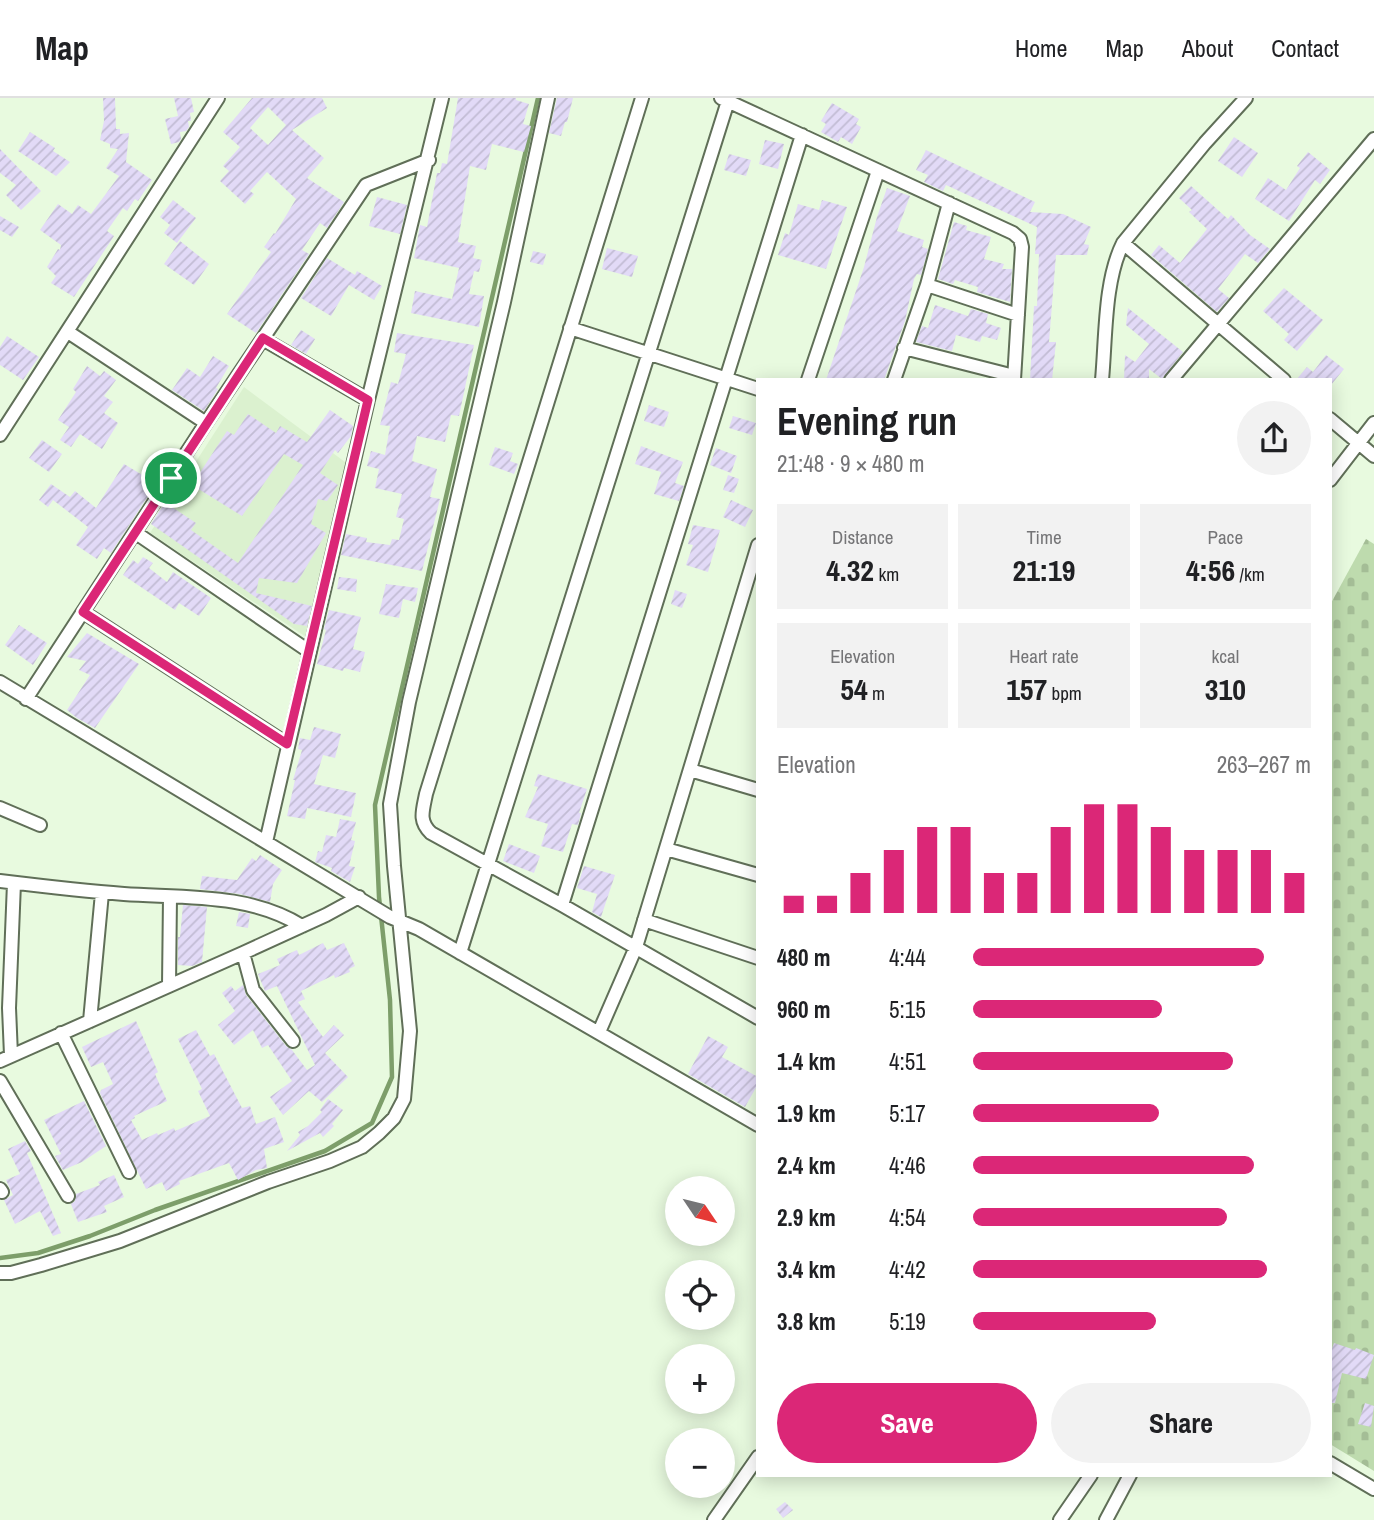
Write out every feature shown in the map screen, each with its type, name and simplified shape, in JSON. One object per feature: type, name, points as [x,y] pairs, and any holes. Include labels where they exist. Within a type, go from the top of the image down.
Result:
[{"type":"street","points":[[0,435],[218,98]]},
{"type":"street","points":[[266,842],[368,400],[442,98]]},
{"type":"street","points":[[0,1273],[11,1273],[121,1241],[268,1182],[330,1161],[362,1147],[379,1133],[394,1118],[404,1099],[410,1031],[395,918],[390,804],[410,702],[504,302],[548,98]]},
{"type":"street","points":[[642,98],[430,780],[422,818],[425,828],[432,834],[756,1017]]},
{"type":"street","points":[[1102,378],[1111,278],[1116,256],[1123,243],[1205,143],[1246,98]]},
{"type":"street","points":[[460,953],[649,353],[724,100],[1013,233],[1020,239],[1022,247],[1014,378],[904,348]]},
{"type":"street","points":[[562,905],[802,135]]},
{"type":"street","points":[[1173,378],[1374,139]]},
{"type":"street","points":[[26,699],[206,423],[366,185],[429,159]]},
{"type":"street","points":[[809,378],[878,171]]},
{"type":"street","points":[[895,378],[926,285],[949,203]]},
{"type":"street","points":[[1123,243],[1282,378]]},
{"type":"street","points":[[926,285],[1018,315]]},
{"type":"street","points":[[570,328],[756,388]]},
{"type":"street","points":[[68,332],[206,423]]},
{"type":"street","points":[[263,338],[368,400]]},
{"type":"street","points":[[1332,421],[1374,456]]},
{"type":"street","points":[[1332,477],[1374,423]]},
{"type":"street","points":[[136,533],[310,652]]},
{"type":"street","points":[[599,1032],[636,947],[756,552]]},
{"type":"street","points":[[83,612],[287,744]]},
{"type":"street","points":[[0,682],[395,918],[756,1124]]},
{"type":"street","points":[[690,769],[756,789]]},
{"type":"street","points":[[0,808],[40,825]]},
{"type":"street","points":[[666,849],[756,874]]},
{"type":"street","points":[[302,926],[283,914],[257,905],[227,900],[102,893],[7,882],[9,1008],[5,1058],[365,900]]},
{"type":"street","points":[[90,1021],[102,893]]},
{"type":"street","points":[[169,985],[170,897]]},
{"type":"street","points":[[644,920],[756,957]]},
{"type":"street","points":[[243,953],[253,990],[293,1041]]},
{"type":"street","points":[[61,1033],[129,1172]]},
{"type":"street","points":[[0,1081],[68,1196]]},
{"type":"street","points":[[714,1520],[756,1460]]},
{"type":"street","points":[[1332,1464],[1374,1489]]},
{"type":"street","points":[[1060,1520],[1090,1477]]},
{"type":"street","points":[[1107,1520],[1129,1477]]},
{"type":"shaded area","points":[[244,387],[349,465],[306,637],[150,533]]},
{"type":"green space","points":[[1366,539],[1374,544],[1374,1471],[1332,1445],[1332,601]]},
{"type":"building","points":[[103,98],[115,98],[116,129],[120,129],[120,134],[129,133],[126,162],[152,180],[138,201],[135,199],[127,211],[123,208],[107,231],[114,236],[74,297],[51,283],[56,276],[47,267],[61,245],[40,230],[58,204],[72,214],[78,205],[91,214],[119,176],[106,168],[118,149],[110,148],[110,144],[100,140],[104,121]]},
{"type":"building","points":[[174,98],[191,98],[194,112],[190,113],[189,127],[180,132],[179,142],[171,144],[165,119],[178,116]]},
{"type":"building","points":[[252,98],[322,98],[327,108],[292,130],[324,158],[307,178],[344,202],[327,228],[320,223],[302,250],[309,254],[256,333],[227,314],[271,252],[264,247],[296,199],[267,172],[250,191],[254,194],[245,204],[220,181],[229,171],[223,166],[240,147],[223,132]],"holes":[[[268,107],[286,125],[268,145],[250,128]]]},
{"type":"building","points":[[458,98],[516,98],[529,104],[523,124],[531,126],[524,152],[492,144],[486,170],[470,166],[458,242],[476,246],[473,258],[482,260],[479,272],[474,271],[469,294],[484,296],[479,327],[411,313],[415,291],[452,299],[459,268],[414,258],[420,225],[427,227],[437,173],[440,173],[442,163],[447,164]]},
{"type":"building","points":[[557,98],[573,98],[561,136],[549,133]]},
{"type":"building","points":[[832,103],[859,119],[856,124],[861,127],[852,144],[841,137],[838,142],[821,132],[826,124],[821,121]]},
{"type":"building","points":[[30,132],[55,148],[53,151],[70,162],[56,176],[18,151]]},
{"type":"building","points":[[1234,137],[1258,153],[1242,177],[1218,161]]},
{"type":"building","points":[[765,140],[784,144],[778,169],[759,164]]},
{"type":"building","points":[[0,149],[41,191],[21,210],[6,195],[16,185],[0,173]]},
{"type":"building","points":[[926,150],[1035,202],[1030,212],[1063,214],[1091,227],[1084,244],[1089,245],[1087,255],[1056,255],[1049,342],[1056,342],[1052,378],[1030,378],[1034,306],[1037,306],[1037,227],[946,185],[943,191],[924,182],[928,175],[916,170]]},
{"type":"building","points":[[1308,152],[1330,170],[1320,184],[1315,180],[1289,221],[1255,199],[1268,178],[1286,190],[1300,168],[1297,166]]},
{"type":"building","points":[[729,154],[751,160],[746,176],[724,170]]},
{"type":"building","points":[[1191,186],[1228,219],[1231,215],[1250,235],[1270,249],[1258,263],[1245,254],[1218,289],[1229,298],[1217,312],[1151,255],[1159,245],[1180,263],[1207,229],[1179,198]]},
{"type":"building","points":[[887,188],[910,196],[897,231],[924,240],[922,247],[928,249],[921,275],[917,274],[914,279],[905,321],[885,378],[827,378],[864,267]]},
{"type":"building","points":[[377,197],[407,205],[400,234],[369,226]]},
{"type":"building","points":[[173,200],[196,218],[177,243],[164,233],[170,225],[160,217]]},
{"type":"building","points":[[822,200],[847,207],[826,269],[778,255],[785,233],[789,235],[798,204],[819,210]]},
{"type":"building","points":[[0,216],[19,227],[12,237],[0,230]]},
{"type":"building","points":[[954,222],[967,226],[966,230],[991,237],[984,259],[1004,264],[1002,269],[1012,269],[1010,302],[977,292],[978,287],[955,280],[953,284],[938,279]]},
{"type":"building","points":[[180,241],[209,264],[194,285],[164,264]]},
{"type":"building","points":[[607,248],[638,256],[632,277],[602,269]]},
{"type":"building","points":[[533,251],[546,254],[543,265],[530,262]]},
{"type":"building","points":[[327,258],[355,275],[357,271],[382,286],[374,300],[349,285],[331,316],[301,298]]},
{"type":"building","points":[[1284,288],[1323,320],[1297,351],[1284,340],[1289,334],[1263,311]]},
{"type":"building","points":[[935,305],[968,316],[971,309],[988,314],[986,323],[1001,328],[997,340],[982,336],[980,342],[956,335],[952,351],[916,342],[922,326],[928,328]]},
{"type":"building","points":[[1128,308],[1183,352],[1163,378],[1149,369],[1149,378],[1124,378],[1125,355],[1135,362],[1149,344],[1126,325]]},
{"type":"building","points":[[301,330],[315,339],[306,354],[291,345]]},
{"type":"building","points":[[397,333],[474,345],[459,416],[451,415],[445,442],[417,436],[412,461],[437,469],[430,497],[440,499],[422,571],[341,555],[346,534],[367,538],[366,542],[390,545],[392,539],[399,540],[404,519],[396,517],[402,494],[375,488],[379,469],[367,466],[371,451],[385,455],[390,426],[380,425],[391,382],[398,384],[406,354],[394,352]]},
{"type":"building","points":[[7,336],[39,357],[23,380],[0,365],[0,347]]},
{"type":"building","points":[[1326,355],[1344,369],[1332,384],[1332,378],[1298,378],[1307,367],[1313,372]]},
{"type":"building","points":[[213,356],[229,366],[204,411],[172,390],[187,368],[200,377]]},
{"type":"building","points":[[87,366],[100,376],[104,371],[116,380],[104,396],[113,402],[104,413],[118,423],[102,449],[80,434],[71,447],[60,440],[69,427],[58,420],[76,392],[73,389]]},
{"type":"building","points":[[649,405],[669,412],[664,427],[644,421]]},
{"type":"building","points":[[330,410],[353,426],[351,436],[338,453],[335,450],[320,473],[338,485],[327,501],[318,499],[311,524],[326,533],[297,583],[259,578],[256,593],[312,606],[307,626],[294,624],[151,524],[164,504],[171,509],[172,507],[196,523],[191,530],[238,563],[303,465],[284,454],[242,516],[192,485],[227,431],[234,435],[248,414],[276,433],[280,426],[307,442]]},
{"type":"building","points":[[733,416],[756,423],[752,435],[729,428]]},
{"type":"building","points":[[42,440],[62,454],[49,472],[29,458]]},
{"type":"building","points":[[641,446],[683,462],[675,483],[684,486],[679,501],[654,494],[661,472],[635,464]]},
{"type":"building","points":[[495,447],[513,453],[510,461],[518,464],[514,474],[489,465]]},
{"type":"building","points":[[716,448],[737,456],[731,473],[710,465]]},
{"type":"building","points":[[124,464],[154,482],[150,488],[152,490],[111,553],[104,548],[97,559],[76,545],[88,527],[53,500],[48,507],[39,500],[51,484],[70,497],[75,491],[96,508]]},
{"type":"building","points":[[728,475],[739,479],[734,493],[723,490]]},
{"type":"building","points":[[731,500],[753,510],[745,527],[723,517]]},
{"type":"building","points":[[693,525],[720,530],[708,572],[686,565],[693,545],[688,544]]},
{"type":"building","points":[[143,557],[153,563],[149,568],[167,582],[173,572],[211,598],[199,616],[179,603],[175,610],[123,575],[133,560],[138,564]]},
{"type":"building","points":[[339,577],[357,579],[356,592],[337,589]]},
{"type":"building","points":[[386,584],[418,588],[415,602],[403,599],[399,618],[379,614]]},
{"type":"building","points":[[675,590],[687,594],[682,608],[671,604]]},
{"type":"building","points":[[329,610],[361,617],[353,649],[365,652],[360,672],[344,668],[343,671],[317,664]]},
{"type":"building","points":[[19,625],[47,643],[33,665],[5,645]]},
{"type":"building","points":[[87,633],[139,664],[95,728],[67,710],[90,675],[79,670],[86,661],[67,657]]},
{"type":"building","points":[[314,727],[341,734],[335,758],[323,755],[314,784],[356,793],[351,817],[307,808],[305,819],[287,816],[293,780],[302,750],[298,749],[300,738],[310,740]]},
{"type":"building","points":[[538,774],[587,789],[578,825],[572,824],[563,852],[541,846],[548,824],[525,817],[538,787],[534,786]]},
{"type":"building","points":[[340,819],[356,822],[351,840],[355,841],[349,866],[355,867],[350,882],[331,871],[332,868],[315,862],[318,851],[322,852],[326,835],[336,837]]},
{"type":"building","points":[[509,844],[540,856],[534,873],[503,861]]},
{"type":"building","points":[[260,855],[282,870],[273,884],[270,902],[240,894],[200,889],[202,876],[237,880],[252,858],[256,861]]},
{"type":"building","points":[[584,866],[615,875],[601,917],[592,912],[597,894],[577,888]]},
{"type":"building","points":[[183,905],[207,907],[202,962],[192,966],[178,965],[178,937]]},
{"type":"building","points":[[239,912],[250,914],[248,928],[236,926]]},
{"type":"building","points":[[323,943],[327,950],[344,943],[355,966],[349,969],[350,972],[335,978],[334,975],[301,991],[305,999],[298,1002],[323,1037],[334,1025],[344,1035],[325,1053],[348,1077],[322,1102],[309,1091],[283,1115],[270,1097],[292,1081],[268,1045],[262,1048],[253,1030],[234,1045],[218,1025],[235,1011],[222,993],[231,986],[235,991],[243,985],[246,995],[307,1070],[315,1065],[277,986],[265,991],[258,974],[280,965],[277,959],[297,950],[299,955]]},
{"type":"building","points":[[136,1021],[167,1101],[134,1116],[131,1120],[142,1140],[174,1128],[175,1131],[210,1116],[198,1091],[202,1089],[178,1039],[196,1030],[210,1056],[214,1054],[242,1108],[250,1106],[256,1124],[275,1117],[284,1142],[264,1149],[267,1168],[256,1170],[238,1180],[229,1163],[179,1181],[180,1184],[166,1191],[162,1182],[146,1189],[100,1093],[113,1084],[103,1062],[91,1067],[82,1047]]},
{"type":"building","points":[[708,1036],[728,1047],[722,1057],[756,1076],[756,1088],[745,1107],[688,1074]]},
{"type":"building","points":[[328,1099],[343,1110],[332,1124],[334,1126],[323,1137],[320,1133],[287,1151],[300,1135],[298,1132],[322,1112],[320,1110]]},
{"type":"building","points":[[84,1101],[106,1146],[82,1162],[63,1170],[55,1156],[61,1154],[44,1120]]},
{"type":"building","points":[[25,1141],[31,1151],[27,1153],[61,1233],[53,1236],[40,1211],[15,1224],[4,1200],[13,1195],[6,1180],[20,1174],[8,1149]]},
{"type":"building","points":[[114,1175],[124,1197],[104,1206],[107,1212],[78,1222],[71,1204],[75,1201],[76,1194],[100,1185],[98,1182]]},
{"type":"building","points":[[1334,1343],[1374,1355],[1366,1379],[1342,1373],[1335,1403],[1332,1403]]},
{"type":"building","points":[[1365,1403],[1374,1406],[1371,1427],[1358,1424]]},
{"type":"building","points":[[785,1502],[793,1510],[783,1518],[776,1509]]},
{"type":"waterway","points":[[0,1258],[38,1253],[90,1236],[155,1210],[325,1151],[372,1123],[392,1077],[390,1000],[379,897],[375,805],[538,98]]},
{"type":"route","points":[[263,338],[368,400],[287,744],[83,612],[171,478],[263,338]]}]
